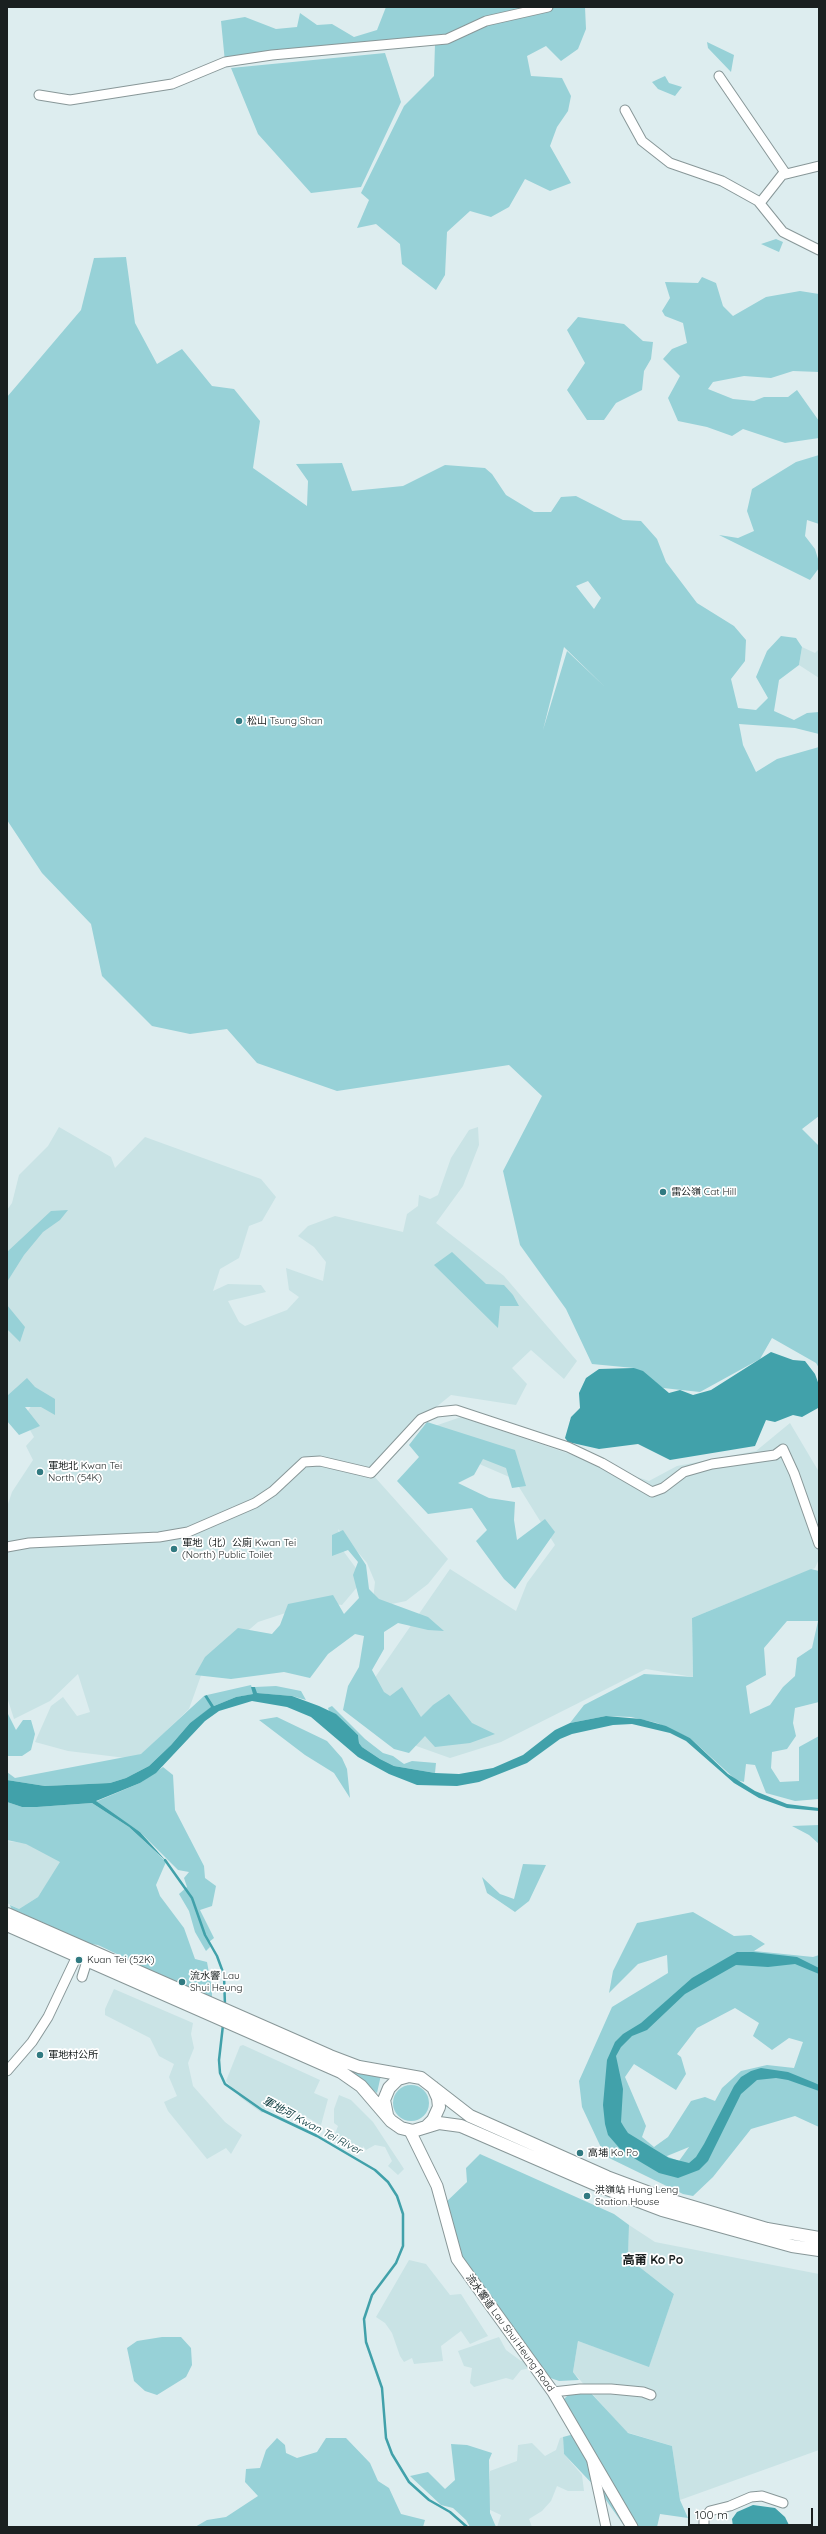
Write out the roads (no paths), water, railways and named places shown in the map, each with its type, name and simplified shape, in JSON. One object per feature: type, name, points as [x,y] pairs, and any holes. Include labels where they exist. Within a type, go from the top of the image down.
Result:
[{"type":"main road","points":[[7,1914],[232,2019],[341,2072],[361,2086],[388,2118],[397,2126],[410,2130],[444,2123],[462,2126],[604,2188],[662,2210],[792,2246],[819,2250]]},
{"type":"main road","points":[[7,1926],[82,1959],[207,2008]]},
{"type":"main road","points":[[232,2019],[359,2067],[422,2078],[470,2116],[607,2177],[666,2199],[767,2229],[819,2238]]},
{"type":"main road","points":[[388,2118],[384,2105],[386,2092],[398,2079],[409,2076]]},
{"type":"main road","points":[[427,2126],[433,2120],[439,2108],[437,2094],[433,2086]]},
{"type":"street","points":[[39,95],[70,100],[172,84],[225,62],[272,55],[447,39],[486,21],[548,7]]},
{"type":"street","points":[[719,76],[786,174]]},
{"type":"street","points":[[625,110],[642,141],[670,163],[722,181],[760,203],[783,232],[819,250]]},
{"type":"street","points":[[760,203],[778,178],[786,174],[819,166]]},
{"type":"street","points":[[7,1547],[29,1543],[159,1537],[188,1532],[255,1504],[273,1491],[304,1462],[320,1461],[371,1473],[421,1419],[437,1412],[456,1410],[568,1448],[602,1463],[652,1492],[663,1488],[684,1472],[712,1464],[775,1456],[783,1449],[794,1473],[819,1544]]},
{"type":"street","points":[[82,1959],[82,1977]]},
{"type":"street","points":[[7,2071],[40,2030],[82,1959]]},
{"type":"street","name":"流水響道 Lau Shui Heung Road","points":[[410,2130],[437,2186],[457,2259],[553,2392],[632,2527]]},
{"type":"street","points":[[553,2392],[580,2389],[603,2389],[643,2392],[651,2395]]},
{"type":"street","points":[[592,2460],[606,2527]]},
{"type":"street","points":[[704,2527],[704,2519],[710,2511],[730,2506],[751,2497],[762,2496],[783,2503]]},
{"type":"waterway","name":"軍地河 Kwan Tei River","points":[[165,1860],[192,1898],[205,1935],[217,1956],[224,1975],[225,2006]]},
{"type":"waterway","name":"軍地河 Kwan Tei River","points":[[223,2025],[219,2060],[220,2073],[225,2084],[262,2110],[317,2136],[375,2170],[388,2182],[397,2196],[403,2214],[403,2246],[396,2263],[372,2295],[364,2319],[366,2342],[382,2388],[386,2438],[392,2454],[409,2482],[429,2500],[450,2512],[467,2527]]},
{"type":"place","name":"松山 Tsung Shan","points":[[239,721]]},
{"type":"place","name":"雷公嶺 Cat Hill","points":[[663,1192]]},
{"type":"place","name":"軍地北 Kwan Tei North (54K)","points":[[40,1472]]},
{"type":"place","name":"軍地（北）公廁 Kwan Tei (North) Public Toilet","points":[[174,1549]]},
{"type":"place","name":"Kuan Tei (52K)","points":[[79,1960]]},
{"type":"place","name":"流水響 Lau Shui Heung","points":[[182,1982]]},
{"type":"place","name":"軍地村公所","points":[[40,2055]]},
{"type":"place","name":"高埔 Ko Po","points":[[580,2153]]},
{"type":"place","name":"洪嶺站 Hung Leng Station House","points":[[587,2196]]},
{"type":"district","name":"高莆 Ko Po","points":[[653,2260]]}]
